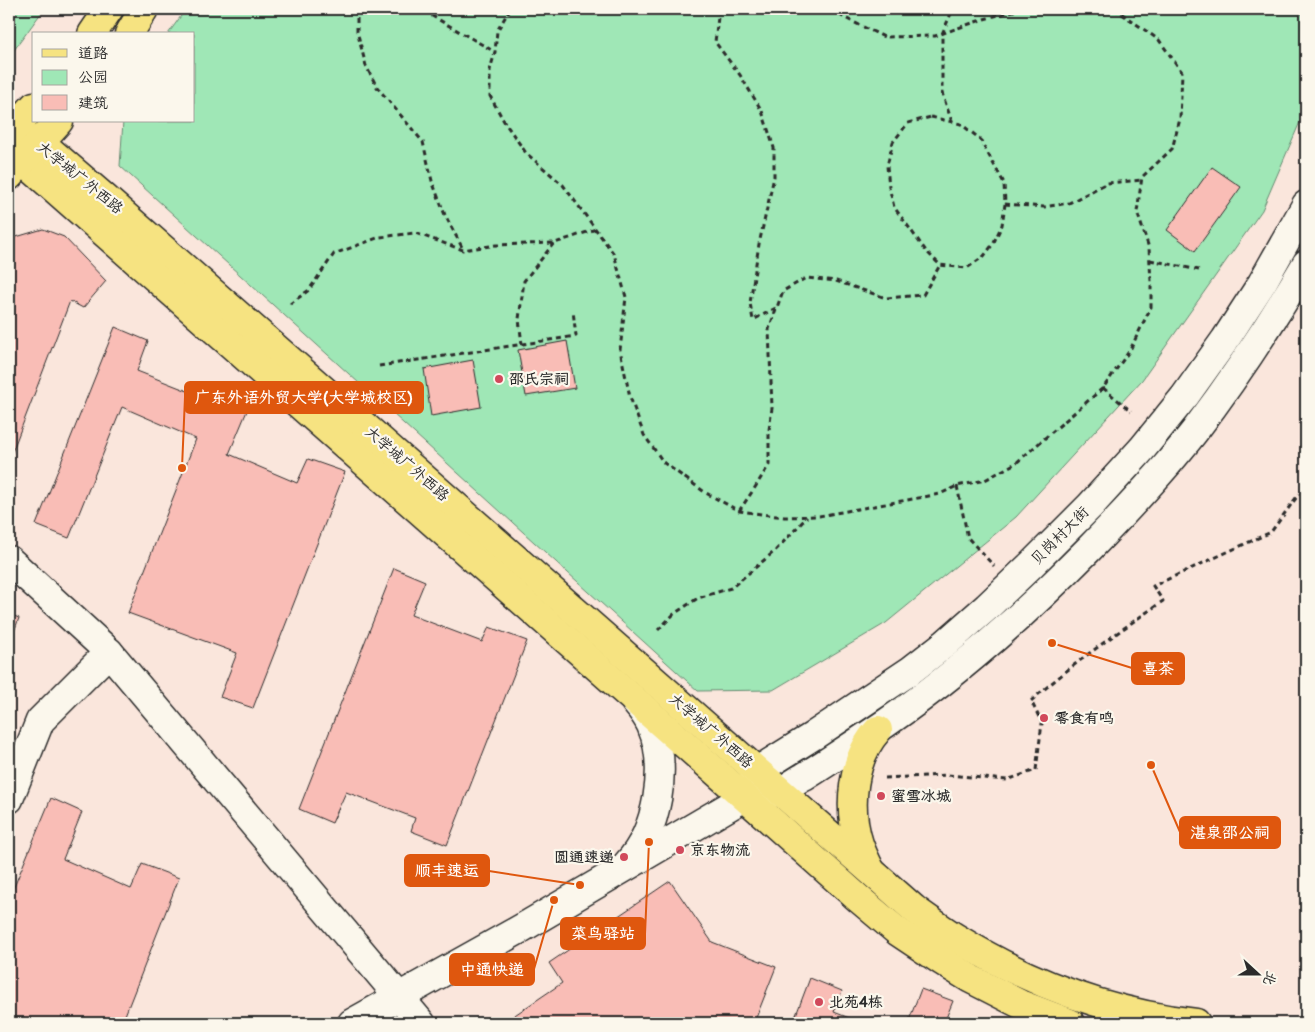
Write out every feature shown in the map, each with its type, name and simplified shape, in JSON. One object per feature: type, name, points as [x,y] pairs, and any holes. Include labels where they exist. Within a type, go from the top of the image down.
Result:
[{"type":"main road","points":[[93,32],[109,9]]},
{"type":"main road","points":[[129,32],[144,9]]},
{"type":"main road","points":[[9,132],[32,108]]},
{"type":"main road","points":[[24,160],[58,122]]},
{"type":"main road","name":"大学城广外西路","points":[[9,132],[24,160],[897,931],[971,979],[1020,1004],[1070,1023]]},
{"type":"main road","name":"大学城广外西路","points":[[24,160],[128,218],[914,909],[984,955],[1032,979],[1069,994],[1121,1010],[1168,1020],[1196,1023]]},
{"type":"main road","points":[[877,878],[870,868],[859,844],[853,795],[855,780],[864,749],[878,730]]},
{"type":"street","name":"贝岗村大街","points":[[756,771],[910,671],[946,643],[987,607],[1090,506],[1142,450],[1185,396],[1225,340],[1262,283],[1306,205]]},
{"type":"street","name":"贝岗村大街","points":[[352,1023],[399,998],[745,797],[780,791],[878,730],[941,684],[1047,592],[1152,481],[1193,432],[1258,342],[1306,264]]},
{"type":"street","points":[[9,560],[110,652],[420,1023]]},
{"type":"street","points":[[9,799],[40,722],[110,652]]},
{"type":"street","points":[[622,869],[631,860],[644,838],[653,816],[660,771],[652,726],[634,699]]},
{"type":"street","points":[[745,797],[756,771]]},
{"type":"path","points":[[357,9],[357,30],[366,66],[377,87],[423,142],[432,181],[445,214],[463,250]]},
{"type":"path","points":[[415,9],[426,13],[495,52]]},
{"type":"path","points":[[510,9],[497,31],[495,52],[490,70],[490,96],[501,117],[526,152],[563,185],[614,254],[626,297],[620,350],[630,397],[644,435],[664,463],[706,493],[739,510],[784,517],[819,516],[940,494],[957,486],[985,480],[1016,463],[1103,388],[1130,350],[1151,308],[1149,248],[1137,212],[1142,177],[1172,149],[1180,118],[1182,72],[1159,40],[1115,9]]},
{"type":"path","points":[[719,9],[715,42],[740,75],[762,111],[774,148],[774,177],[750,303],[753,320],[777,308]]},
{"type":"path","points":[[832,9],[843,17],[884,37],[935,36],[1020,9]]},
{"type":"path","points":[[952,122],[942,93],[942,34],[953,9]]},
{"type":"path","points":[[931,117],[961,124],[980,139],[1004,183],[1005,204],[1002,225],[993,244],[984,256],[967,268],[940,265],[926,251],[894,207],[889,187],[887,166],[893,142],[908,123],[931,117]]},
{"type":"path","points":[[1005,204],[1044,207],[1069,204],[1107,183],[1142,180]]},
{"type":"path","points":[[290,304],[308,290],[334,254],[380,237],[415,233],[463,250],[496,245],[555,243],[596,229]]},
{"type":"path","points":[[522,345],[519,319],[524,281],[555,243]]},
{"type":"path","points":[[1150,260],[1199,270]]},
{"type":"path","points":[[739,510],[769,465],[769,430],[772,408],[769,329],[783,291],[806,278],[836,281],[886,298],[924,295],[940,265]]},
{"type":"path","points":[[379,366],[576,336],[573,311]]},
{"type":"path","points":[[1103,388],[1131,411]]},
{"type":"path","points":[[957,486],[968,538],[997,571]]},
{"type":"path","points":[[885,778],[948,775],[1007,780],[1036,770],[1042,723],[1031,701],[1047,686],[1111,637],[1163,601],[1153,586],[1271,532],[1296,498],[1306,488]]},
{"type":"path","points":[[658,630],[674,614],[698,598],[731,588],[776,551],[808,517]]},
{"type":"green space","points":[[9,9],[44,9],[9,57]]},
{"type":"green space","points":[[186,9],[1285,9],[1306,16],[1306,108],[1262,210],[1142,380],[1016,517],[886,623],[773,690],[698,691],[120,166],[123,122],[195,122],[195,32],[169,32]]},
{"type":"building","points":[[1212,167],[1241,187],[1195,251],[1167,230]]},
{"type":"building","points":[[43,229],[64,237],[106,281],[83,308],[70,301],[9,460],[9,242],[16,237]]},
{"type":"building","points":[[115,327],[148,341],[137,371],[213,401],[217,393],[249,406],[229,454],[297,483],[308,459],[345,472],[253,708],[220,697],[237,653],[128,613],[196,439],[122,407],[69,538],[36,525]]},
{"type":"building","points":[[567,341],[575,388],[526,396],[518,350]]},
{"type":"building","points":[[473,360],[481,407],[431,416],[424,369]]},
{"type":"building","points":[[394,568],[425,581],[411,615],[482,642],[489,627],[527,641],[447,845],[411,831],[415,818],[346,792],[332,823],[299,809]]},
{"type":"building","points":[[9,614],[19,618],[9,645]]},
{"type":"building","points":[[51,798],[82,812],[63,859],[131,889],[142,864],[179,878],[122,1023],[9,1023],[9,899]]},
{"type":"building","points":[[670,881],[712,942],[776,967],[754,1023],[503,1023],[562,983],[549,963]]},
{"type":"building","name":"北苑4栋","points":[[810,978],[842,991],[834,1012],[862,1023],[793,1023]]},
{"type":"building","name":"北苑4栋","points":[[921,989],[953,1001],[944,1023],[908,1023]]},
{"type":"place","name":"邵氏宗祠","points":[[499,379]]},
{"type":"place","name":"广东外语外贸大学(大学城校区)","points":[[182,468]]},
{"type":"place","name":"喜茶","points":[[1052,643]]},
{"type":"place","name":"零食有鸣","points":[[1044,718]]},
{"type":"place","name":"湛泉邵公祠","points":[[1151,765]]},
{"type":"place","name":"蜜雪冰城","points":[[881,796]]},
{"type":"place","name":"菜鸟驿站","points":[[649,842]]},
{"type":"place","name":"京东物流","points":[[680,850]]},
{"type":"place","name":"圆通速递","points":[[624,857]]},
{"type":"place","name":"顺丰速运","points":[[580,885]]},
{"type":"place","name":"中通快递","points":[[554,900]]},
{"type":"place","name":"北苑4栋","points":[[819,1002]]}]
